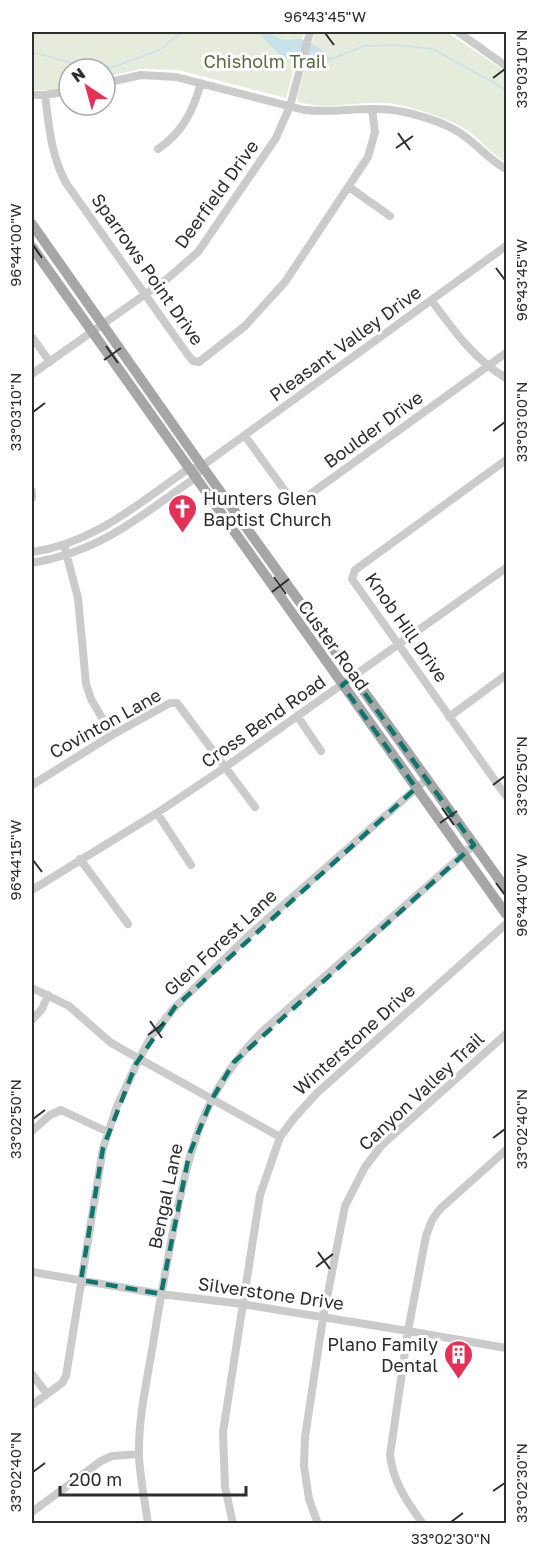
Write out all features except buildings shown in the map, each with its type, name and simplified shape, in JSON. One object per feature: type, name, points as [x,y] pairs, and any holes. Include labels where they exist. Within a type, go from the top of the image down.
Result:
[{"type":"main road","name":"Custer Road","points":[[32,224],[202,466],[507,890]]},
{"type":"main road","name":"Custer Road","points":[[32,248],[507,914]]},
{"type":"street","points":[[458,32],[507,66]]},
{"type":"street","name":"Deerfield Drive","points":[[32,374],[183,267],[211,235],[276,138],[290,106],[309,36]]},
{"type":"street","points":[[117,80],[141,75],[176,77],[290,106],[325,112],[395,110],[446,125],[467,138],[490,160],[507,169]]},
{"type":"street","points":[[158,149],[177,134],[188,119],[201,83]]},
{"type":"street","points":[[32,94],[57,93]]},
{"type":"street","name":"Sparrows Point Drive","points":[[45,95],[54,154],[66,183],[188,355],[193,361],[199,362],[245,326],[285,282],[368,157],[375,132],[372,109]]},
{"type":"street","points":[[349,187],[390,216]]},
{"type":"street","name":"Pleasant Valley Drive","points":[[32,563],[85,550],[124,528],[202,466],[507,246]]},
{"type":"street","points":[[432,301],[468,348],[488,366],[507,378]]},
{"type":"street","points":[[32,336],[50,362]]},
{"type":"street","name":"Boulder Drive","points":[[245,436],[288,495],[295,500],[302,500],[507,353]]},
{"type":"street","name":"Knob Hill Drive","points":[[507,460],[352,574],[352,582],[449,717],[503,785],[507,796]]},
{"type":"street","name":"Pleasant Valley Drive","points":[[32,552],[64,545],[94,533],[192,474]]},
{"type":"street","points":[[118,519],[124,528]]},
{"type":"street","points":[[64,545],[78,598],[86,684],[91,699],[112,735]]},
{"type":"street","name":"Cross Bend Road","points":[[32,890],[157,813],[224,768],[507,568]]},
{"type":"street","points":[[449,717],[507,675]]},
{"type":"street","name":"Covinton Lane","points":[[32,785],[112,735],[170,703],[177,704],[186,712],[224,768],[255,807]]},
{"type":"street","points":[[298,717],[321,752]]},
{"type":"street","name":"Glen Forest Lane","points":[[32,1405],[62,1383],[66,1376],[101,1158],[108,1132],[139,1059],[162,1022],[193,988],[248,936],[427,779]]},
{"type":"street","points":[[157,813],[191,865]]},
{"type":"street","name":"Bengal Lane","points":[[148,1524],[139,1454],[145,1397],[161,1294],[189,1155],[212,1099],[234,1062],[255,1038],[474,845]]},
{"type":"street","points":[[80,859],[128,924]]},
{"type":"street","name":"Winterstone Drive","points":[[233,1524],[225,1487],[223,1442],[227,1398],[260,1195],[280,1137],[317,1093],[507,924]]},
{"type":"street","points":[[32,988],[69,1006],[110,1042],[280,1137]]},
{"type":"street","points":[[32,1020],[42,1009],[48,995]]},
{"type":"street","name":"Canyon Valley Trail","points":[[318,1524],[309,1499],[304,1466],[305,1437],[323,1318],[345,1206],[365,1167],[382,1145],[507,1034]]},
{"type":"street","points":[[32,1131],[50,1115],[62,1110],[108,1132]]},
{"type":"street","points":[[423,1524],[397,1484],[390,1455],[408,1331],[426,1236],[440,1209],[507,1150]]},
{"type":"street","name":"Silverstone Drive","points":[[32,1272],[507,1348]]},
{"type":"street","points":[[32,1374],[47,1394]]},
{"type":"street","points":[[32,1512],[101,1461],[112,1456],[139,1454]]},
{"type":"highlighted area","points":[[353,677],[474,845],[234,1062],[212,1099],[189,1155],[161,1294],[81,1280],[103,1148],[136,1064],[175,1007],[416,788],[342,685]]},
{"type":"green space","name":"Chisholm Trail","points":[[32,32],[304,32],[286,98],[178,70],[141,69],[117,74],[117,57],[57,57],[57,89],[32,90]]},
{"type":"green space","points":[[315,32],[447,32],[506,72],[506,162],[467,130],[416,109],[385,103],[321,106],[298,102],[297,98]]},
{"type":"water","points":[[259,32],[286,40],[308,41],[331,59],[320,64],[309,65],[290,61],[273,49]]},
{"type":"waterway","points":[[32,52],[79,65],[114,67],[159,50],[182,32]]},
{"type":"waterway","points":[[331,59],[364,46],[396,45],[433,49],[503,88],[506,93]]},
{"type":"place","name":"Hunters Glen Baptist Church","points":[[182,534]]},
{"type":"place","name":"Plano Family Dental","points":[[459,1380]]}]
